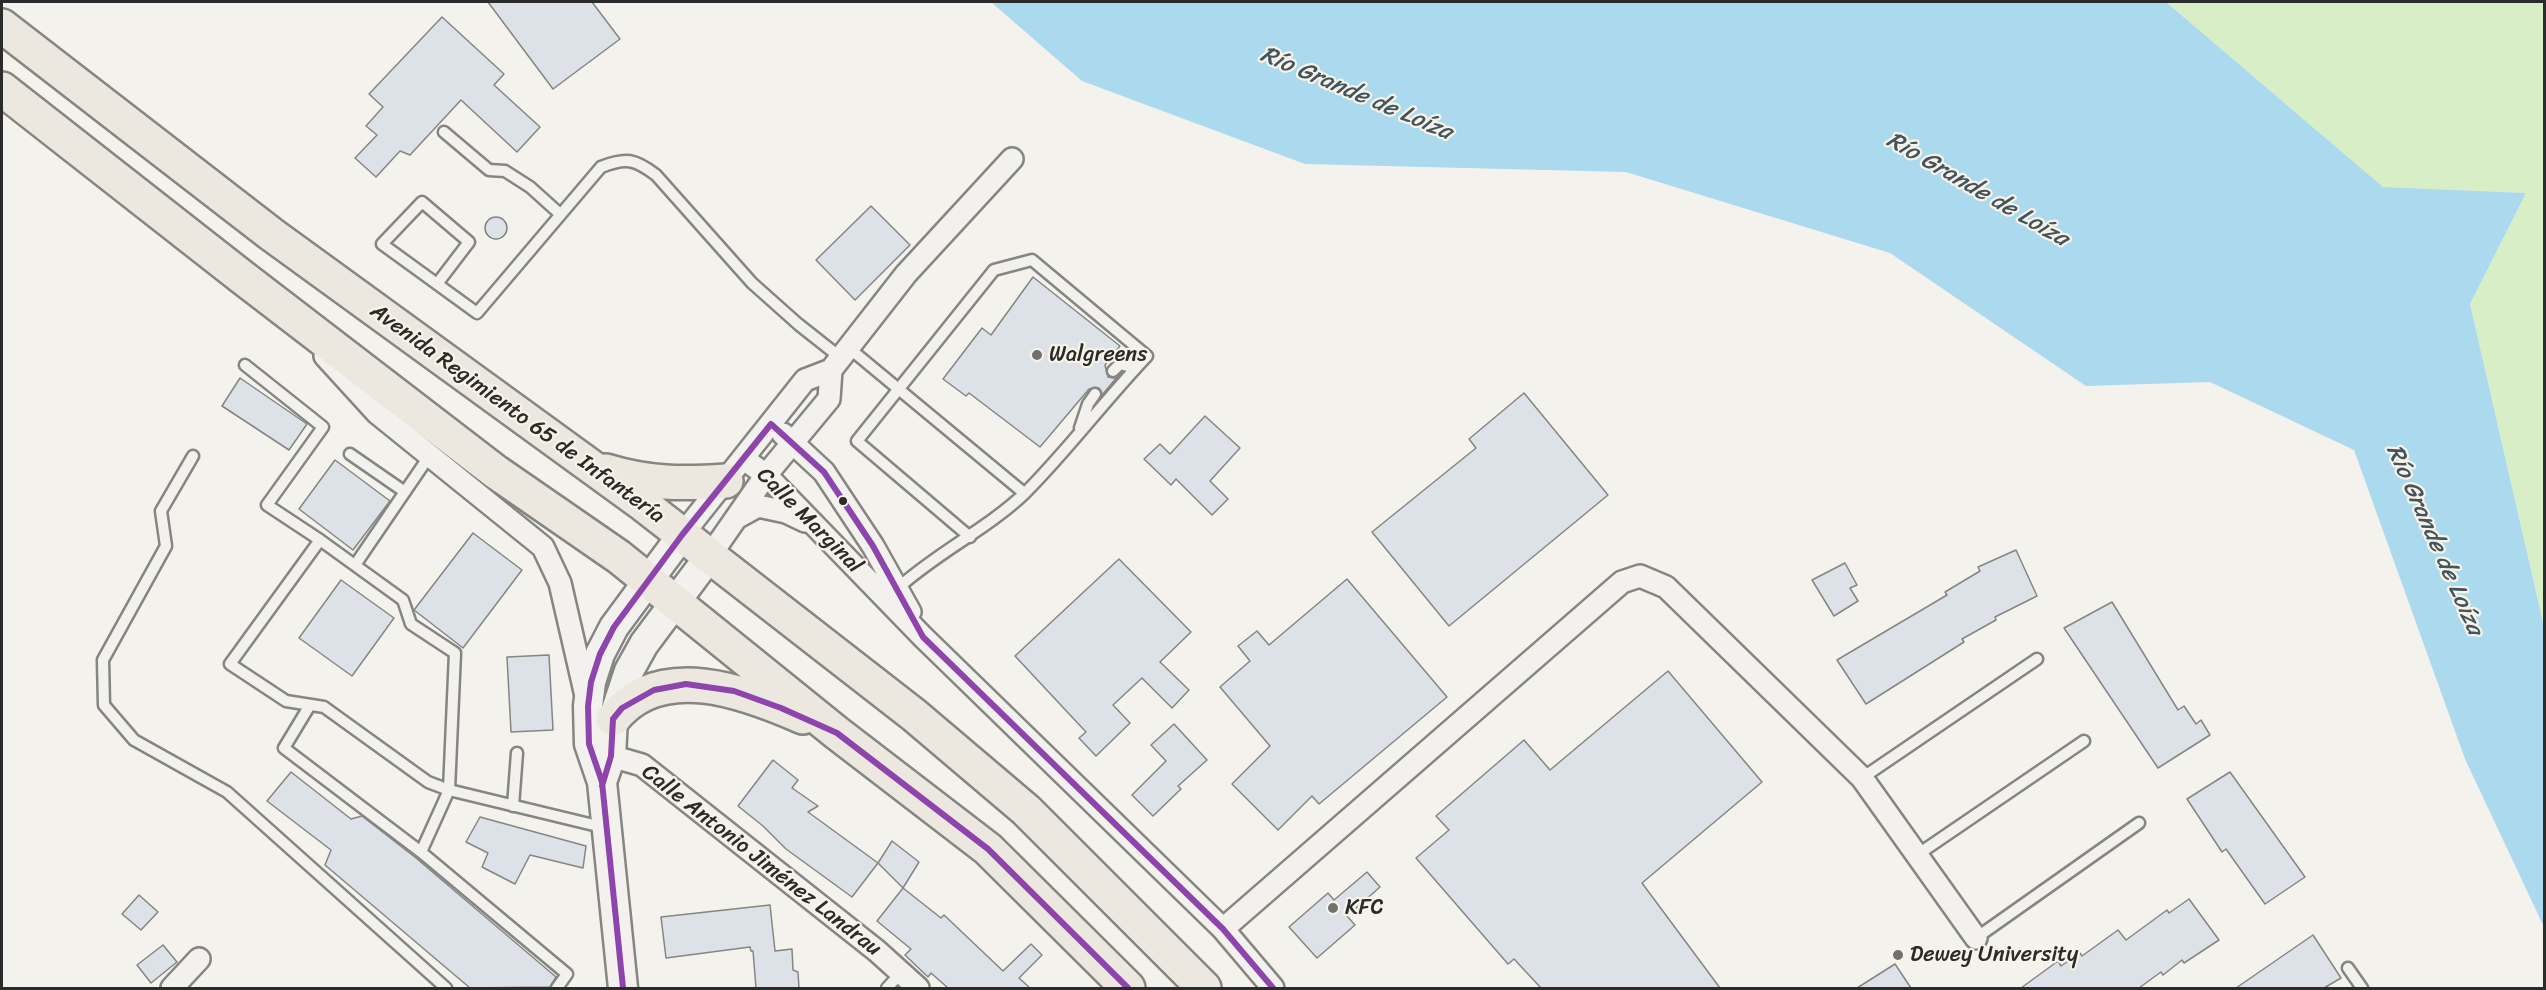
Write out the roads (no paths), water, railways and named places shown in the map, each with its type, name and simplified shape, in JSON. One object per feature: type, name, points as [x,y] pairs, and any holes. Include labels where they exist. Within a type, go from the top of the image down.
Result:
[{"type":"main road","name":"Avenida Regimiento 65 de Infantería","points":[[2,26],[271,234],[593,467],[914,715],[1026,810],[1204,988]]},
{"type":"main road","points":[[2,89],[496,472],[619,557],[837,733],[987,849],[1128,988]]},
{"type":"main road","points":[[593,467],[646,481],[682,484],[735,470]]},
{"type":"main road","points":[[601,713],[622,708],[654,690],[686,684],[734,691],[837,733]]},
{"type":"street","points":[[601,713],[591,682],[600,654],[614,627],[682,536],[805,380],[840,359],[906,274],[1012,159]]},
{"type":"street","points":[[276,302],[377,412],[543,547],[560,583],[601,713],[606,828],[623,988]]},
{"type":"street","points":[[601,713],[644,644],[676,603],[766,475],[829,399],[840,359]]},
{"type":"street","name":"Calle Marginal","points":[[771,424],[824,472],[873,546],[923,637]]},
{"type":"street","name":"Calle Marginal","points":[[735,470],[766,475],[923,637],[1223,929],[1273,988]]},
{"type":"street","points":[[736,518],[758,506],[786,512],[818,528]]},
{"type":"street","points":[[1223,929],[1622,582],[1640,576],[1666,587],[1862,778],[1976,938]]},
{"type":"street","name":"Calle Antonio Jiménez Landrau","points":[[602,765],[642,765],[877,951],[918,988]]},
{"type":"street","points":[[172,988],[199,959]]},
{"type":"lane","points":[[444,132],[489,170],[505,171],[530,188],[560,214]]},
{"type":"lane","points":[[437,284],[469,242],[422,202],[382,244],[437,284],[477,313],[601,167],[627,160],[642,165],[656,175],[752,283],[798,324],[840,359],[898,388],[1024,493]]},
{"type":"lane","points":[[897,589],[922,566],[970,537],[1024,493],[1147,356],[1032,260],[994,270],[857,441],[970,537]]},
{"type":"lane","points":[[1113,371],[1120,364],[1135,368]]},
{"type":"lane","points":[[245,365],[323,428],[267,505],[403,600],[411,624],[455,653],[449,790],[421,852]]},
{"type":"lane","points":[[1080,431],[1088,404],[1095,394]]},
{"type":"lane","points":[[350,454],[405,492]]},
{"type":"lane","points":[[355,565],[430,455]]},
{"type":"lane","points":[[194,456],[161,511],[166,546],[103,660],[104,705],[134,740],[227,792],[446,988]]},
{"type":"lane","points":[[320,540],[230,664],[286,701],[324,707],[428,782],[449,790],[606,828]]},
{"type":"lane","points":[[1862,778],[2037,659]]},
{"type":"lane","points":[[310,705],[284,748],[421,852],[567,974],[557,988]]},
{"type":"lane","points":[[1917,855],[2084,741]]},
{"type":"lane","points":[[513,806],[517,753]]},
{"type":"lane","points":[[1976,938],[2139,823]]},
{"type":"lane","points":[[2348,968],[2362,988]]},
{"type":"lane","points":[[887,988],[901,973]]},
{"type":"water","name":"Río Grande de Loíza","points":[[991,2],[2166,2],[2383,187],[2526,193],[2470,304],[2544,627],[2544,927],[2465,759],[2354,450],[2210,382],[2086,386],[1890,253],[1626,172],[1305,164],[1082,81]]},
{"type":"place","name":"Walgreens","points":[[1037,355]]},
{"type":"place","name":"KFC","points":[[1333,908]]},
{"type":"place","name":"Dewey University","points":[[1898,955]]}]
